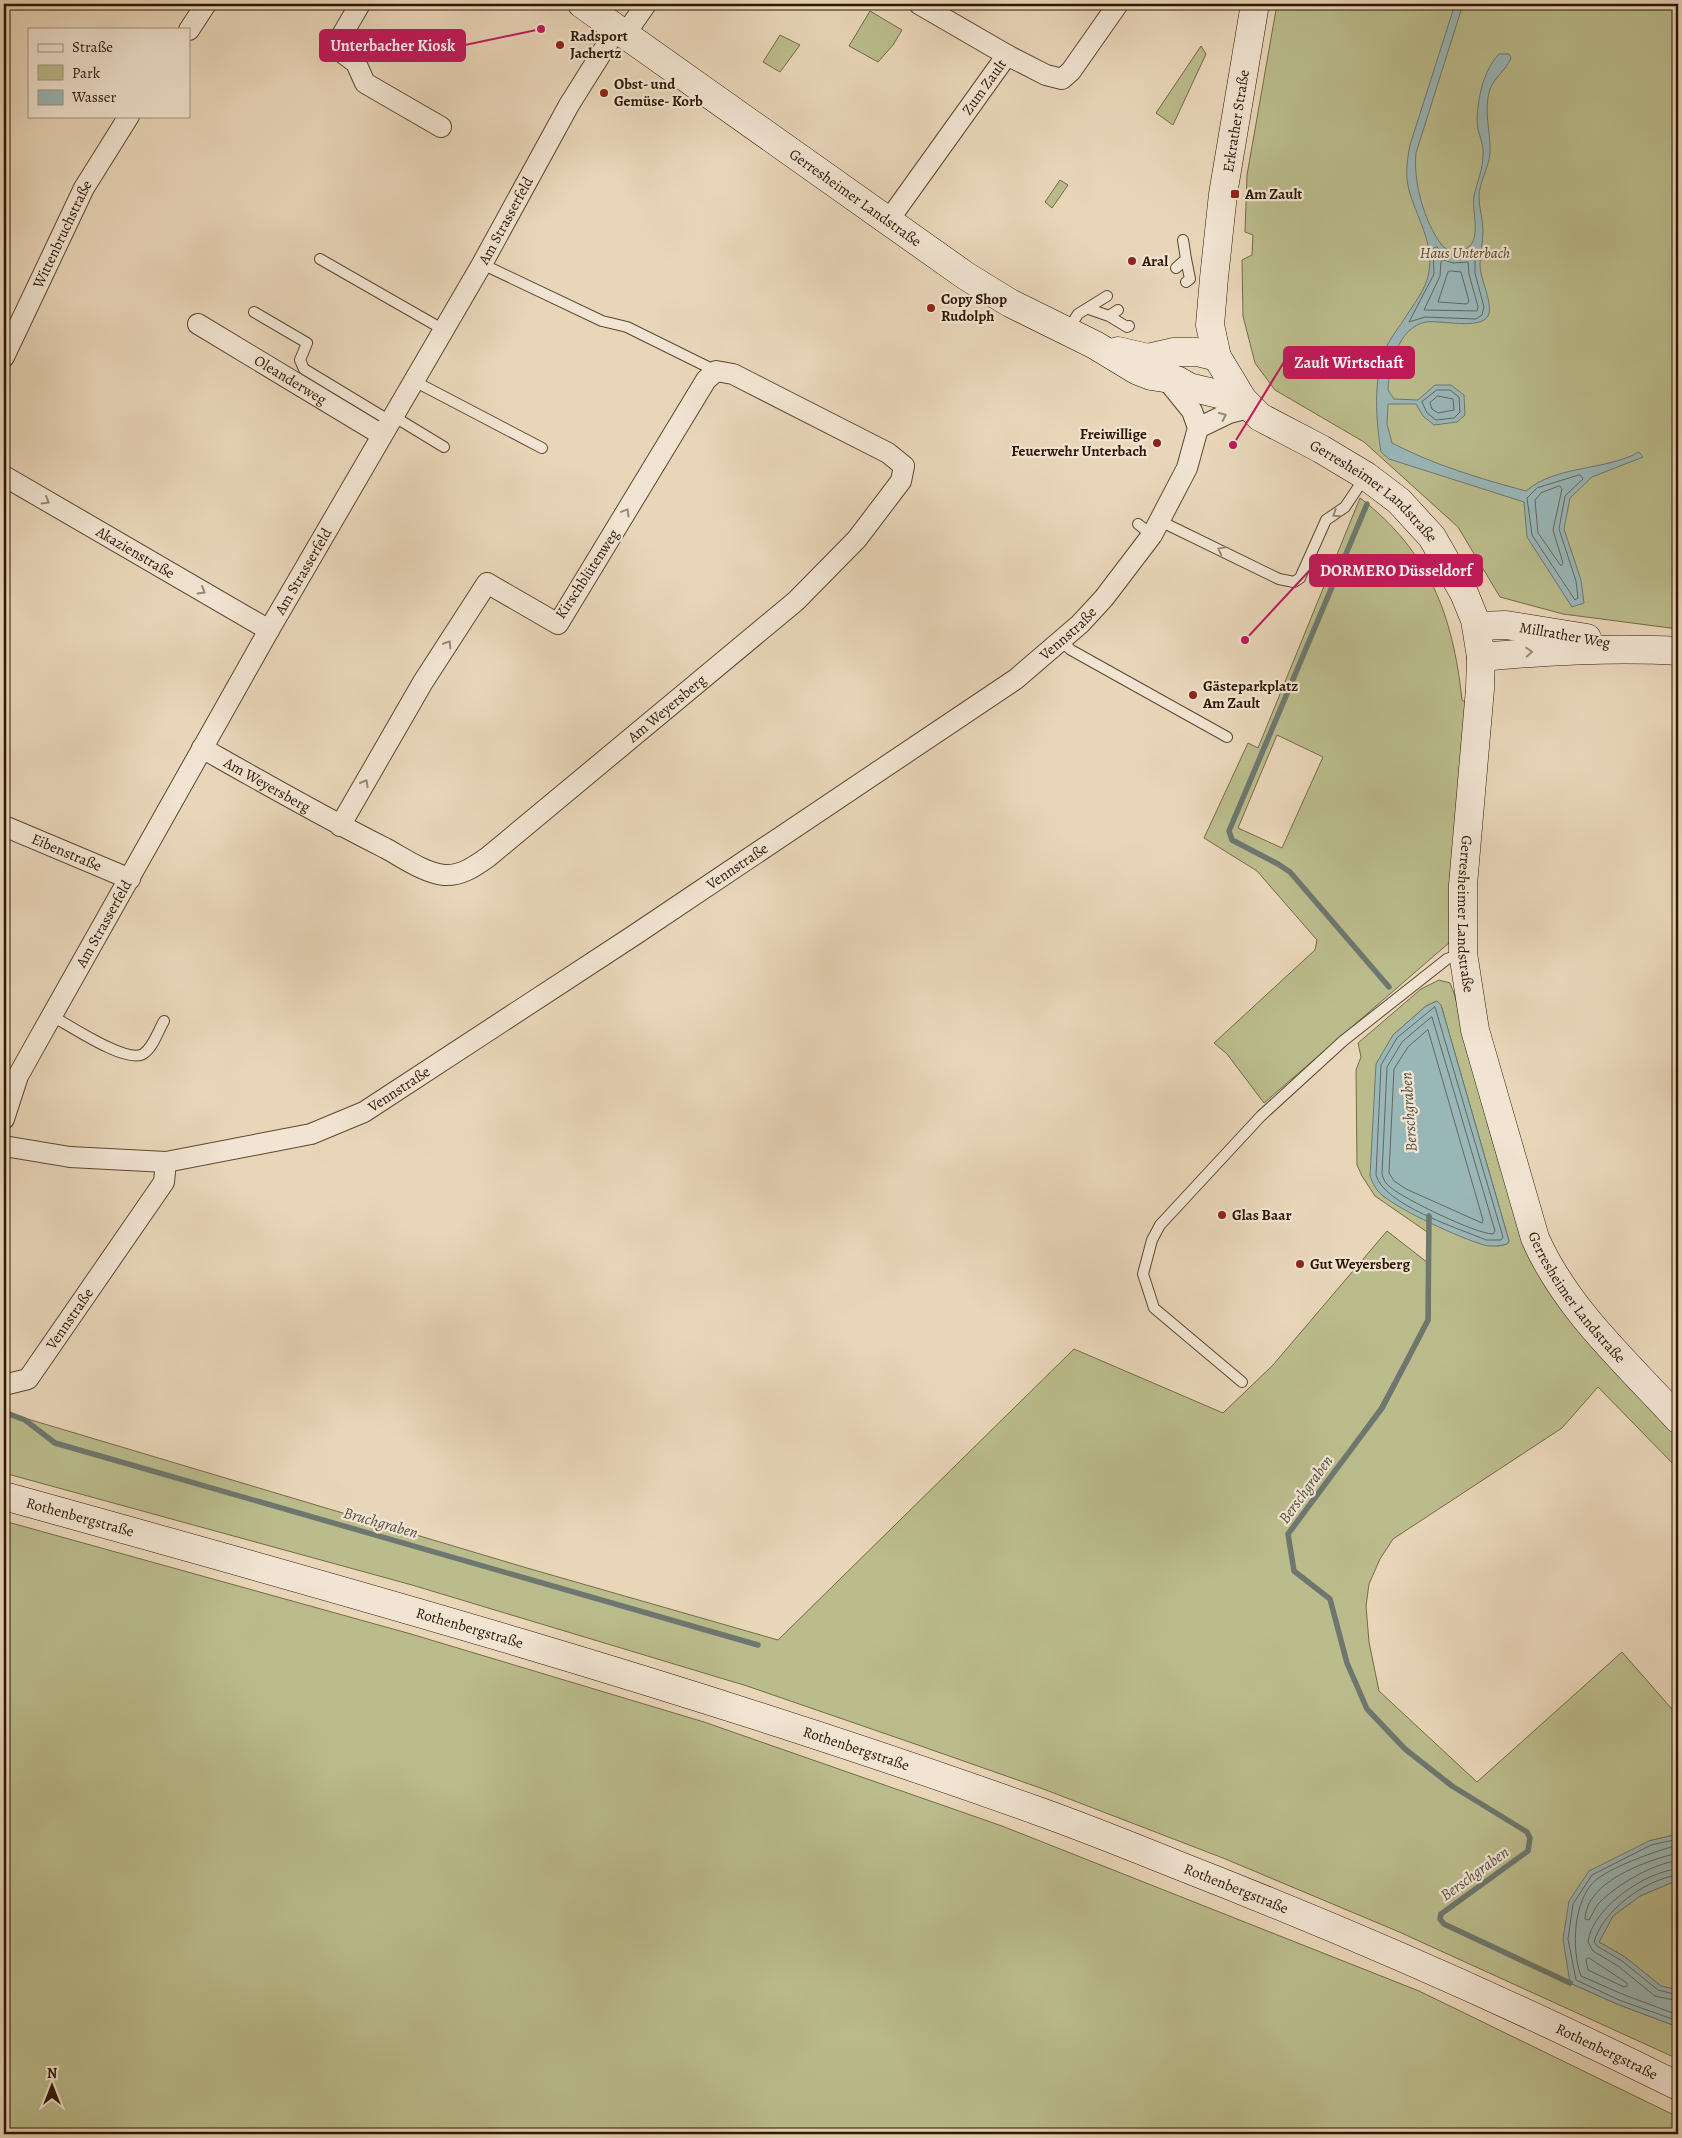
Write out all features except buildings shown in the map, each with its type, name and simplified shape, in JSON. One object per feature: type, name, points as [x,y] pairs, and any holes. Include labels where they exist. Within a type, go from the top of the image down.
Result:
[{"type":"main road","name":"Gerresheimer Landstraße","points":[[582,4],[620,33],[966,276],[1010,303],[1067,331],[1138,371],[1246,404]]},
{"type":"main road","name":"Erkrather Straße","points":[[1217,357],[1210,325],[1224,194],[1255,4]]},
{"type":"main road","name":"Gerresheimer Landstraße","points":[[1174,352],[1210,325]]},
{"type":"main road","name":"Gerresheimer Landstraße","points":[[1095,346],[1148,358],[1174,352],[1197,352],[1217,357],[1246,404],[1274,426],[1321,448],[1366,476],[1405,507],[1432,537],[1464,593],[1477,626],[1481,656],[1479,708],[1463,885],[1463,953],[1478,1039],[1535,1238],[1545,1261],[1578,1310],[1678,1419]]},
{"type":"main road","points":[[1171,380],[1209,365],[1217,357]]},
{"type":"main road","name":"Millrather Weg","points":[[1477,626],[1506,625],[1666,650]]},
{"type":"main road","name":"Millrather Weg","points":[[1481,656],[1525,652],[1666,650]]},
{"type":"main road","name":"Rothenbergstraße","points":[[4,1496],[410,1609],[852,1747],[1041,1812],[1381,1947],[1595,2045],[1678,2086]]},
{"type":"street","points":[[190,28],[206,4]]},
{"type":"street","points":[[360,4],[335,47],[356,63],[365,83],[441,127]]},
{"type":"street","points":[[620,33],[646,4]]},
{"type":"street","points":[[919,4],[1007,54]]},
{"type":"street","name":"Zum Zault","points":[[888,221],[1007,54],[1046,75],[1062,79],[1072,72],[1118,4]]},
{"type":"street","name":"Am Strasserfeld","points":[[4,1119],[18,1076],[202,748],[482,264],[569,105],[620,33]]},
{"type":"street","name":"Wittenbruchstraße","points":[[4,357],[84,188],[129,118]]},
{"type":"street","name":"Oleanderweg","points":[[198,324],[389,424]]},
{"type":"street","name":"Am Weyersberg","points":[[202,748],[340,826],[425,869],[443,875],[459,874],[474,868],[796,601],[857,539],[901,481],[904,466],[888,453],[733,374],[716,371]]},
{"type":"street","name":"Kirschblütenweg","points":[[340,826],[423,682],[487,583],[558,624],[706,380],[716,371]]},
{"type":"street","points":[[1171,380],[1192,411],[1198,428],[1246,404]]},
{"type":"street","name":"Vennstraße","points":[[4,1146],[70,1157],[166,1162],[311,1134],[364,1112],[918,746],[1016,679],[1062,642],[1104,598],[1150,527],[1187,468],[1198,428]]},
{"type":"street","name":"Akazienstraße","points":[[4,476],[269,630]]},
{"type":"street","name":"Eibenstraße","points":[[4,826],[130,879]]},
{"type":"street","name":"Vennstraße","points":[[4,1385],[28,1379],[164,1182],[166,1162]]},
{"type":"lane","points":[[1184,240],[1190,279],[1186,282]]},
{"type":"lane","points":[[320,259],[444,330]]},
{"type":"lane","points":[[1176,268],[1186,259]]},
{"type":"lane","points":[[482,264],[602,321],[627,327],[716,371]]},
{"type":"lane","points":[[1067,331],[1078,314],[1108,296]]},
{"type":"lane","points":[[1089,309],[1114,313],[1127,327],[1129,326]]},
{"type":"lane","points":[[254,312],[307,343],[300,360],[304,369],[389,424],[444,447]]},
{"type":"lane","points":[[414,381],[542,448]]},
{"type":"lane","points":[[1150,527],[1279,579],[1294,582],[1300,578],[1326,520],[1345,507],[1366,476]]},
{"type":"lane","points":[[1062,642],[1071,650],[1226,737]]},
{"type":"lane","points":[[1242,1382],[1154,1308],[1143,1274],[1152,1240],[1160,1225],[1261,1116],[1343,1041],[1447,959],[1463,953]]},
{"type":"lane","points":[[52,1016],[119,1053],[134,1056],[143,1054],[149,1048],[164,1021]]},
{"type":"green space","name":"Haus Unterbach","points":[[1277,4],[1678,4],[1678,629],[1563,614],[1500,597],[1458,527],[1364,442],[1275,390],[1255,363],[1243,316],[1242,260],[1252,255],[1253,235],[1245,232],[1247,175]]},
{"type":"green space","points":[[870,11],[902,30],[893,45],[878,62],[849,46]]},
{"type":"green space","points":[[780,35],[800,45],[780,72],[763,62]]},
{"type":"green space","points":[[1201,46],[1206,54],[1173,125],[1156,113]]},
{"type":"green space","points":[[1060,180],[1068,185],[1052,208],[1045,202]]},
{"type":"green space","points":[[1360,498],[1384,518],[1404,540],[1434,587],[1452,640],[1462,700],[1466,703],[1450,942],[1264,1103],[1227,1054],[1214,1043],[1315,950],[1317,940],[1257,871],[1204,838],[1248,743],[1258,748]],"holes":[[[1277,735],[1323,757],[1282,848],[1238,828]]]},
{"type":"green space","points":[[1439,980],[1450,983],[1491,1136],[1516,1217],[1678,1430],[1678,1469],[1598,1387],[1562,1428],[1393,1539],[1380,1559],[1369,1584],[1366,1606],[1369,1642],[1379,1691],[1477,1782],[1622,1652],[1678,1716],[1678,1834],[1649,1841],[1570,1983],[1617,2004],[1678,2027],[1678,2059],[1397,1931],[1223,1858],[1046,1790],[918,1745],[747,1686],[412,1585],[4,1473],[4,1423],[11,1414],[527,1568],[778,1640],[1074,1349],[1223,1413],[1273,1365],[1387,1231],[1428,1263],[1427,1320],[1379,1408],[1288,1533],[1384,1409],[1430,1321],[1430,1234],[1375,1196],[1357,1165],[1356,1070],[1361,1057],[1358,1043],[1421,989]],"holes":[[[1437,1001],[1441,1005],[1509,1241],[1507,1244],[1498,1246],[1430,1222],[1383,1196],[1393,1035],[1426,1006]]]},
{"type":"green space","points":[[4,1521],[411,1634],[704,1722],[1002,1826],[1419,1991],[1678,2117],[1678,2134],[4,2134]]},
{"type":"green space","points":[[1678,1880],[1678,1990],[1661,1986],[1625,1957],[1599,1942],[1613,1916],[1640,1896]]},
{"type":"water","points":[[1455,4],[1463,4],[1416,153],[1416,176],[1425,212],[1441,244],[1452,252],[1466,249],[1474,237],[1474,196],[1483,160],[1483,149],[1477,120],[1481,89],[1495,58],[1499,54],[1509,54],[1511,58],[1492,85],[1488,97],[1487,113],[1490,153],[1479,197],[1483,231],[1480,265],[1489,311],[1488,316],[1484,320],[1477,323],[1426,322],[1416,325],[1402,340],[1390,370],[1388,390],[1394,399],[1418,400],[1435,385],[1451,385],[1464,395],[1465,415],[1457,422],[1434,425],[1423,416],[1416,404],[1388,404],[1387,424],[1392,443],[1408,451],[1458,471],[1526,491],[1538,483],[1566,472],[1626,458],[1639,452],[1643,457],[1592,477],[1570,498],[1564,529],[1581,580],[1584,603],[1572,607],[1527,537],[1524,502],[1389,459],[1381,452],[1378,428],[1377,386],[1381,361],[1389,343],[1422,291],[1428,278],[1430,261],[1427,240],[1412,200],[1407,179],[1409,151]]},
{"type":"water","points":[[1437,1001],[1441,1005],[1509,1241],[1507,1244],[1496,1246],[1484,1245],[1431,1223],[1403,1209],[1382,1195],[1375,1187],[1370,1176],[1376,1064],[1393,1035],[1426,1006]]},
{"type":"water","points":[[1678,1834],[1678,1880],[1640,1896],[1613,1916],[1599,1942],[1625,1957],[1661,1986],[1678,1990],[1678,2027],[1617,2004],[1570,1983],[1563,1939],[1569,1901],[1589,1871],[1649,1841]]},
{"type":"waterway","name":"Berschgraben","points":[[1367,504],[1229,831],[1232,840],[1290,872],[1389,987]]},
{"type":"waterway","name":"Berschgraben","points":[[1429,1216],[1428,1320],[1382,1408],[1288,1534],[1294,1571],[1330,1599],[1347,1663],[1367,1709],[1405,1749],[1452,1786],[1527,1832],[1530,1838],[1528,1851],[1441,1914],[1440,1919],[1444,1924],[1570,1983]]},
{"type":"waterway","name":"Bruchgraben","points":[[4,1412],[25,1420],[55,1443],[758,1645]]},
{"type":"place","name":"Unterbacher Kiosk","points":[[541,29]]},
{"type":"place","name":"Radsport Jachertz","points":[[560,45]]},
{"type":"place","name":"Obst- und Gemüse- Korb","points":[[604,93]]},
{"type":"place","name":"Am Zault","points":[[1235,194]]},
{"type":"place","name":"Aral","points":[[1132,261]]},
{"type":"place","name":"Copy Shop Rudolph","points":[[931,308]]},
{"type":"place","name":"Freiwillige Feuerwehr Unterbach","points":[[1157,443]]},
{"type":"place","name":"Zault Wirtschaft","points":[[1233,445]]},
{"type":"place","name":"DORMERO Düsseldorf","points":[[1245,640]]},
{"type":"place","name":"Gästeparkplatz Am Zault","points":[[1193,695]]},
{"type":"place","name":"Glas Baar","points":[[1222,1215]]},
{"type":"place","name":"Gut Weyersberg","points":[[1300,1264]]}]
